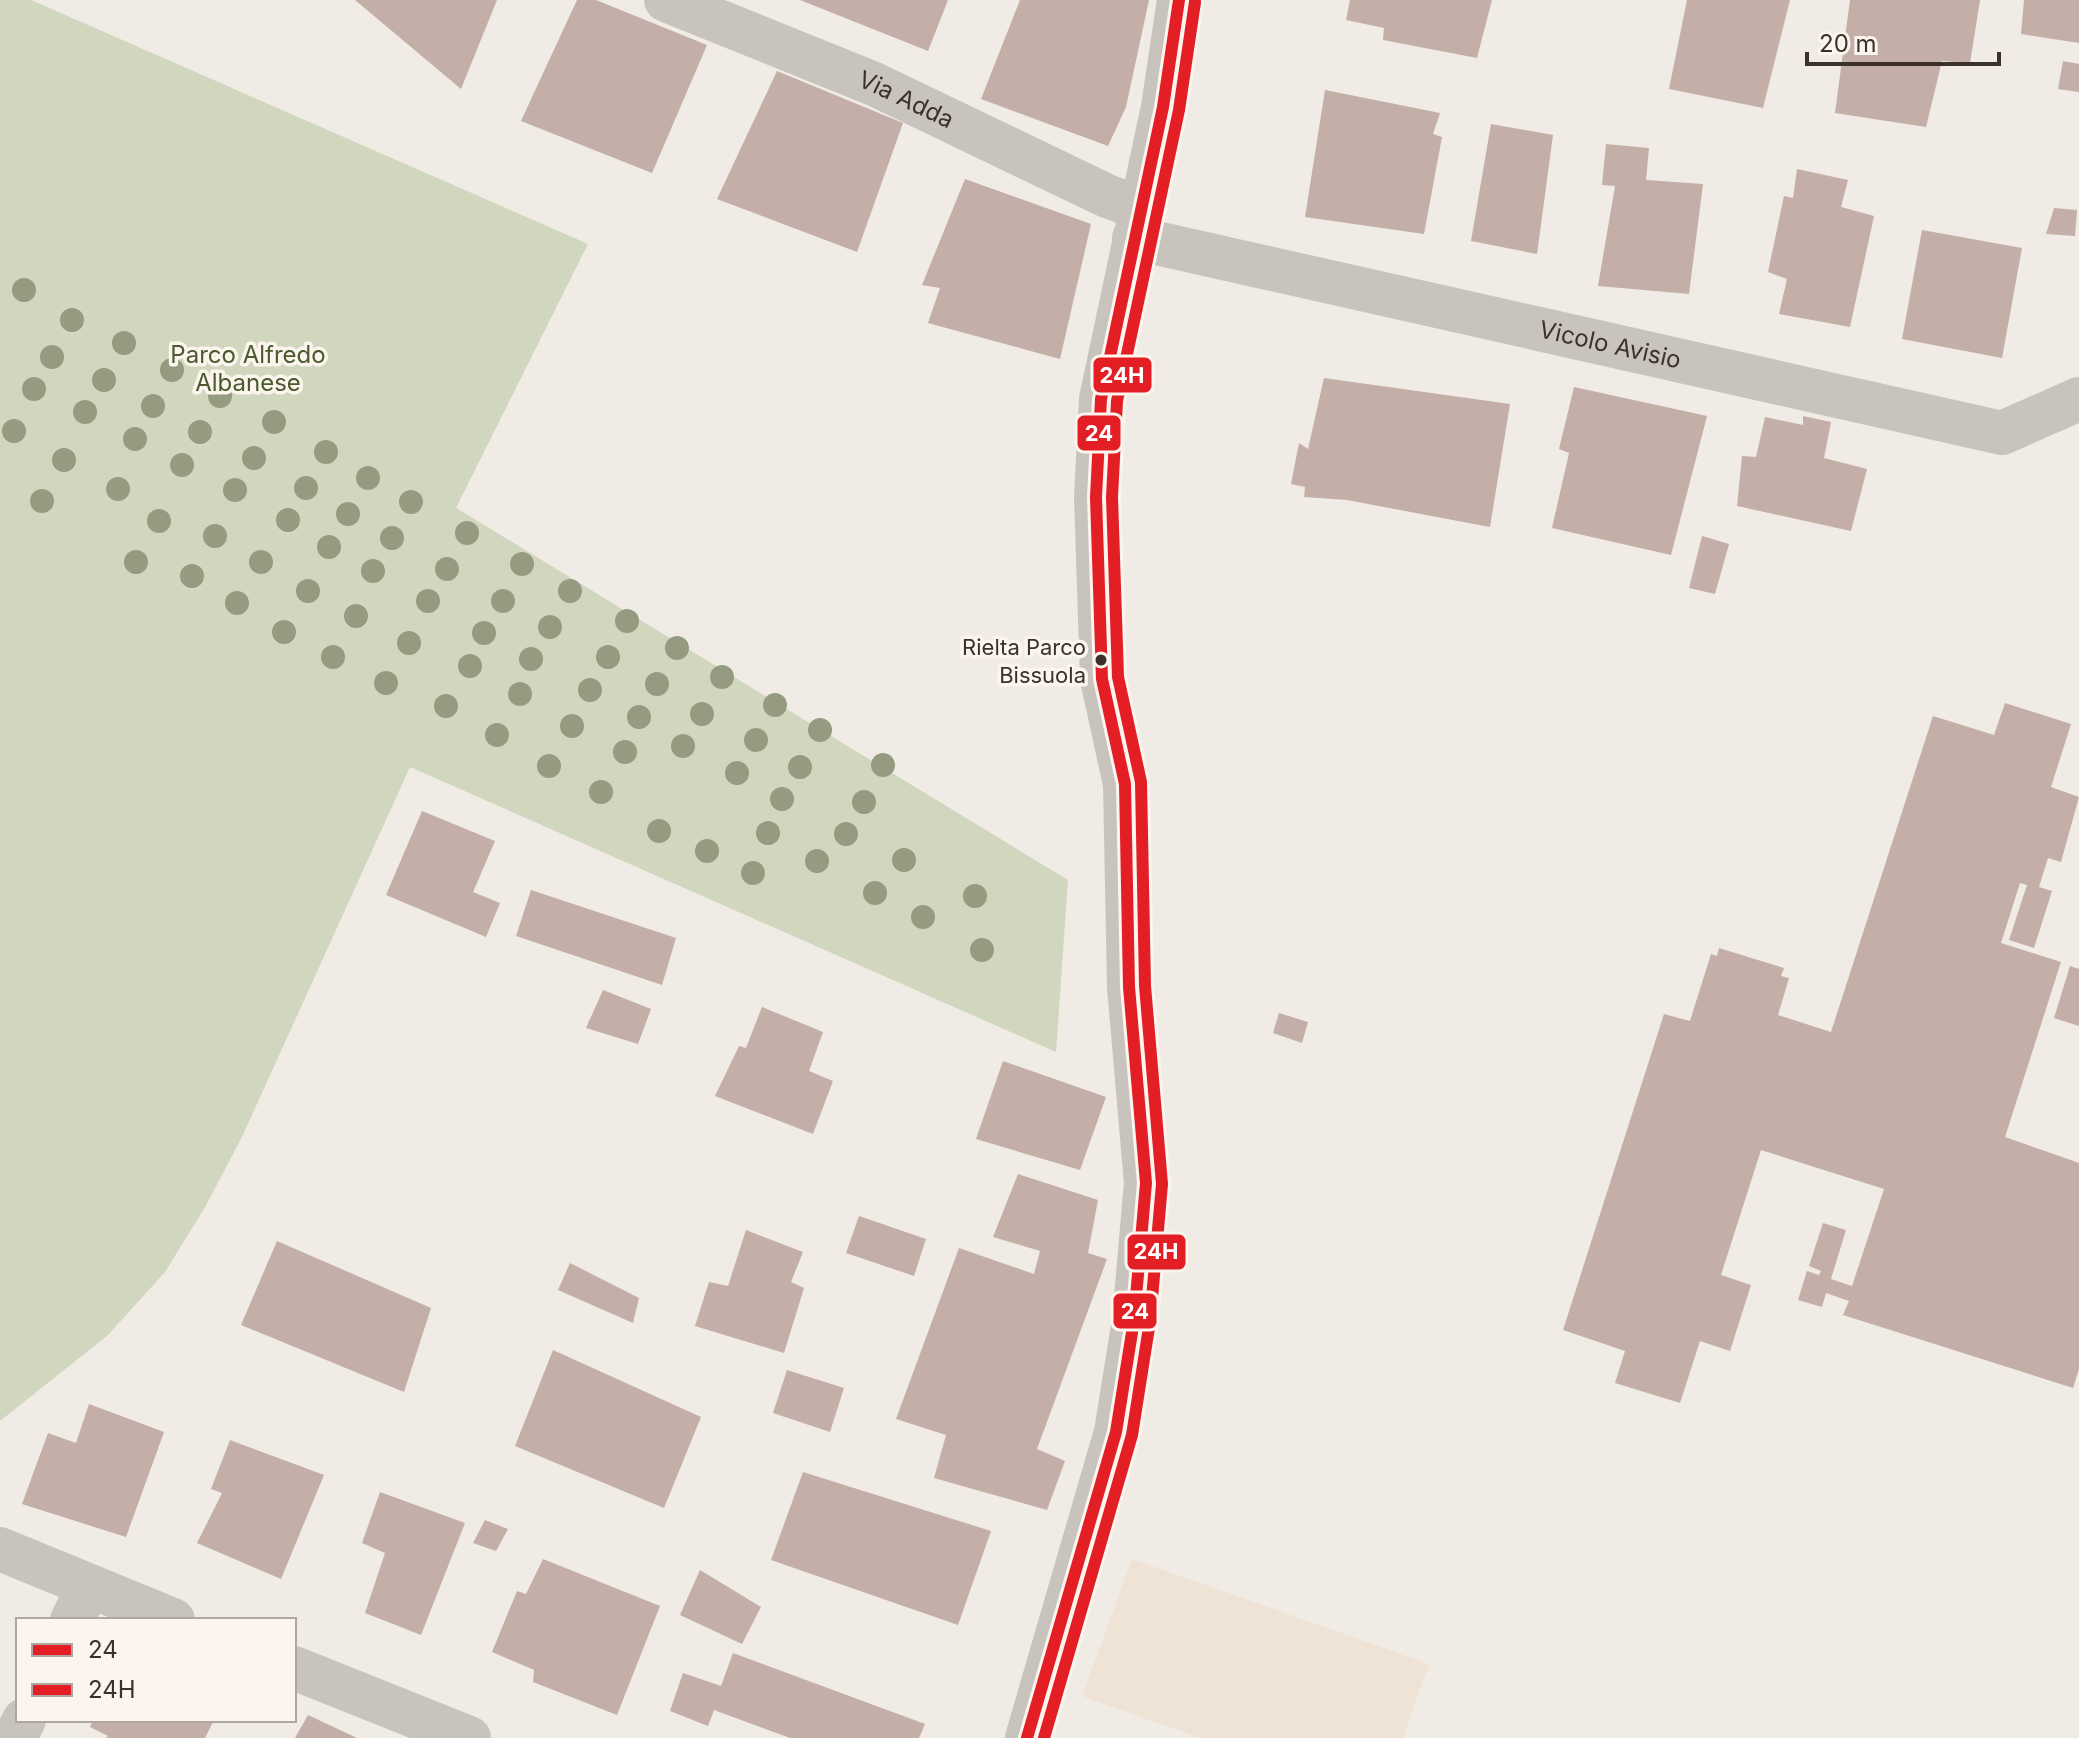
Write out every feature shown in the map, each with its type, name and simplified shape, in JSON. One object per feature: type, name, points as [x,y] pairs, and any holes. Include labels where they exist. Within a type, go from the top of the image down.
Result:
[{"type":"street","name":"Via Adda","points":[[666,0],[874,84],[1107,196],[1138,223]]},
{"type":"street","points":[[1027,1738],[1116,1432],[1134,1320],[1146,1183],[1129,987],[1125,784],[1102,679],[1096,497],[1101,399],[1163,107],[1179,0]]},
{"type":"street","name":"Vicolo Avisio","points":[[1138,223],[2002,433],[2079,399]]},
{"type":"street","points":[[0,1549],[80,1603],[162,1618]]},
{"type":"street","points":[[296,1669],[469,1738]]},
{"type":"green space","name":"Parco Alfredo Albanese","points":[[0,0],[31,0],[588,244],[456,508],[1068,880],[1056,1052],[410,767],[242,1137],[204,1209],[165,1272],[108,1335],[0,1421]]},
{"type":"shaded area","points":[[1132,1559],[1429,1664],[1403,1738],[1200,1738],[1082,1696]]},
{"type":"building","points":[[355,0],[497,0],[461,89]]},
{"type":"building","points":[[577,0],[596,0],[707,45],[652,173],[521,121]]},
{"type":"building","points":[[800,0],[948,0],[928,51]]},
{"type":"building","points":[[1020,0],[1149,0],[1126,107],[1108,146],[981,99]]},
{"type":"building","points":[[1350,0],[1492,0],[1477,58],[1383,40],[1384,28],[1346,20]]},
{"type":"building","points":[[1687,0],[1790,0],[1763,108],[1669,89]]},
{"type":"building","points":[[1850,0],[1980,0],[1970,63],[1942,61],[1926,127],[1835,113]]},
{"type":"building","points":[[2024,0],[2079,0],[2079,43],[2021,34]]},
{"type":"building","points":[[2063,61],[2079,64],[2079,92],[2058,89]]},
{"type":"building","points":[[777,71],[903,123],[857,252],[717,199]]},
{"type":"building","points":[[1325,90],[1440,113],[1433,134],[1442,137],[1424,234],[1305,217]]},
{"type":"building","points":[[1491,124],[1553,135],[1537,254],[1471,241]]},
{"type":"building","points":[[1606,144],[1649,148],[1646,180],[1703,184],[1689,294],[1598,286],[1615,186],[1602,185]]},
{"type":"building","points":[[1797,169],[1848,180],[1841,207],[1874,216],[1850,327],[1779,314],[1787,279],[1768,272],[1784,196],[1793,198]]},
{"type":"building","points":[[965,179],[1091,224],[1060,359],[928,323],[940,288],[922,285]]},
{"type":"building","points":[[2054,208],[2077,210],[2075,236],[2046,234]]},
{"type":"building","points":[[1922,230],[2022,248],[2002,358],[1902,339]]},
{"type":"building","points":[[1324,378],[1510,404],[1490,527],[1347,500],[1304,497],[1305,487],[1291,484],[1299,443],[1308,449]]},
{"type":"building","points":[[1574,387],[1707,416],[1671,555],[1552,528],[1569,453],[1559,449]]},
{"type":"building","points":[[1803,416],[1831,422],[1824,458],[1867,469],[1851,531],[1737,506],[1742,456],[1756,457],[1765,417],[1803,425]]},
{"type":"building","points":[[1702,536],[1729,544],[1715,594],[1689,588]]},
{"type":"building","points":[[2005,703],[2071,724],[2051,787],[2079,797],[2061,862],[2048,858],[2039,887],[2052,891],[2034,948],[2009,940],[2027,885],[2020,883],[2001,943],[2061,962],[2005,1137],[2079,1163],[2079,1369],[2073,1388],[1843,1315],[1849,1301],[1826,1293],[1822,1307],[1798,1300],[1807,1271],[1819,1275],[1821,1271],[1809,1266],[1823,1223],[1846,1230],[1831,1279],[1852,1286],[1884,1189],[1761,1150],[1721,1275],[1751,1285],[1730,1351],[1700,1341],[1680,1403],[1615,1383],[1625,1351],[1563,1330],[1664,1014],[1690,1021],[1711,954],[1717,956],[1719,948],[1784,968],[1781,976],[1789,978],[1778,1015],[1831,1032],[1933,716],[1994,735]]},
{"type":"building","points":[[422,811],[495,841],[473,892],[500,903],[486,937],[386,895]]},
{"type":"building","points":[[531,890],[676,938],[662,985],[516,936]]},
{"type":"building","points":[[2070,966],[2079,969],[2079,1026],[2054,1018]]},
{"type":"building","points":[[603,990],[651,1009],[638,1044],[586,1028]]},
{"type":"building","points":[[762,1007],[823,1032],[809,1071],[833,1081],[813,1134],[715,1096],[739,1046],[746,1048]]},
{"type":"building","points":[[1279,1013],[1308,1022],[1302,1043],[1273,1033]]},
{"type":"building","points":[[1003,1061],[1106,1097],[1080,1170],[976,1139]]},
{"type":"building","points":[[1018,1174],[1098,1200],[1088,1253],[1107,1259],[1037,1449],[1065,1461],[1047,1510],[934,1478],[946,1435],[896,1419],[959,1248],[1034,1274],[1040,1251],[993,1237]]},
{"type":"building","points":[[859,1216],[926,1239],[914,1276],[846,1253]]},
{"type":"building","points":[[746,1230],[803,1252],[791,1282],[804,1288],[784,1353],[695,1326],[709,1282],[728,1286]]},
{"type":"building","points":[[277,1241],[431,1308],[404,1392],[241,1325]]},
{"type":"building","points":[[570,1263],[639,1298],[633,1323],[558,1290]]},
{"type":"building","points":[[553,1350],[701,1417],[664,1508],[515,1446]]},
{"type":"building","points":[[787,1370],[844,1388],[830,1432],[773,1413]]},
{"type":"building","points":[[89,1404],[164,1432],[126,1537],[22,1504],[48,1433],[76,1443]]},
{"type":"building","points":[[230,1440],[324,1475],[281,1579],[197,1543],[222,1493],[211,1489]]},
{"type":"building","points":[[803,1472],[991,1531],[958,1625],[771,1560]]},
{"type":"building","points":[[380,1492],[465,1523],[421,1635],[365,1613],[385,1553],[362,1543]]},
{"type":"building","points":[[485,1520],[508,1529],[496,1551],[473,1543]]},
{"type":"building","points":[[543,1559],[660,1606],[617,1715],[533,1682],[534,1670],[492,1652],[517,1591],[526,1594]]},
{"type":"building","points":[[700,1570],[761,1607],[742,1644],[680,1615]]},
{"type":"building","points":[[733,1653],[925,1724],[919,1738],[790,1738],[714,1710],[708,1726],[670,1711],[683,1673],[721,1686]]},
{"type":"building","points":[[308,1715],[357,1738],[295,1738]]},
{"type":"building","points":[[92,1722],[213,1722],[205,1738],[106,1738],[108,1736],[90,1727]]},
{"type":"transit line","name":"24","points":[[1027,1738],[1116,1432],[1134,1320],[1146,1183],[1129,987],[1125,784],[1102,679],[1096,497],[1101,399],[1163,107],[1179,0]]},
{"type":"transit line","name":"24H","points":[[1044,1738],[1132,1435],[1150,1321],[1162,1184],[1145,986],[1141,782],[1118,677],[1112,497],[1117,401],[1179,110],[1195,2]]},
{"type":"place","name":"Rielta Parco Bissuola","points":[[1101,660]]}]
